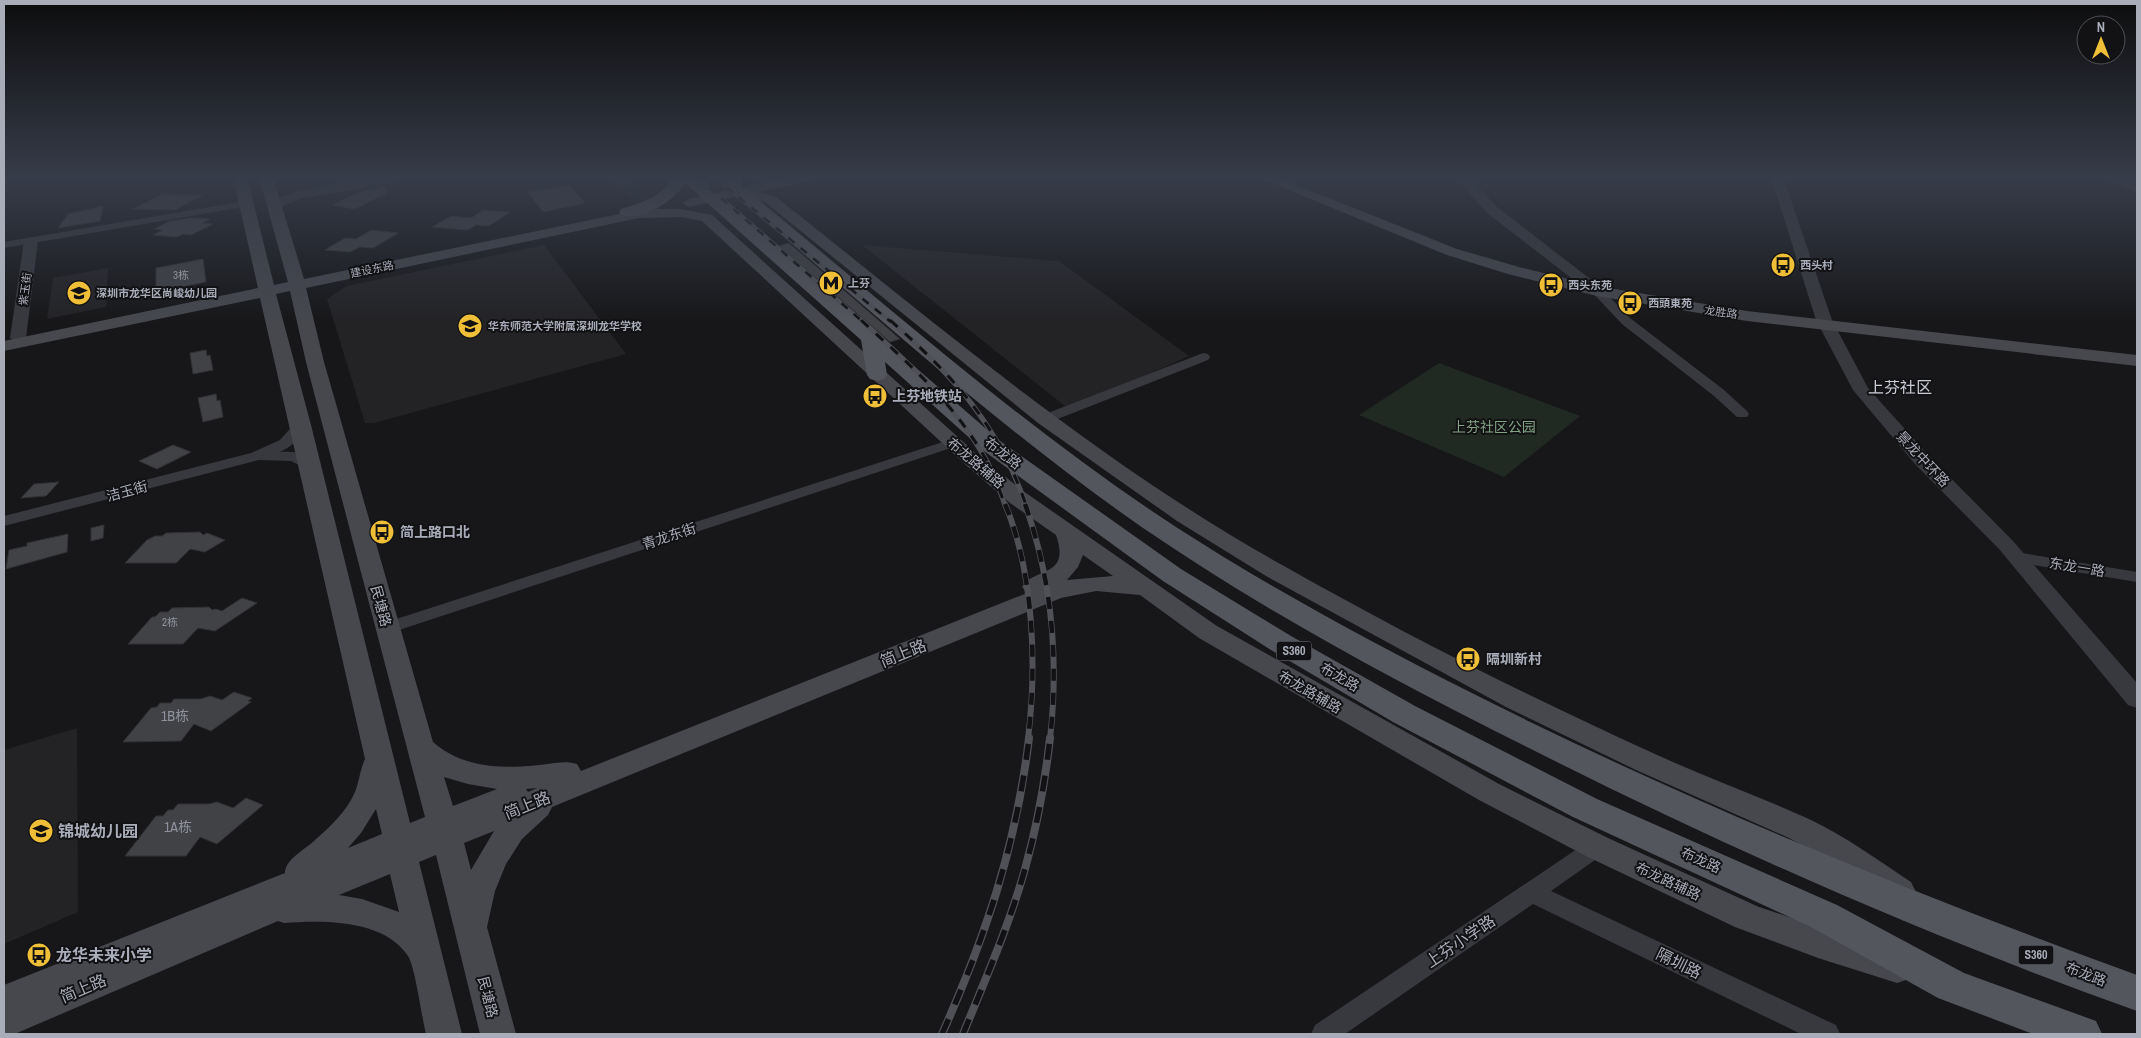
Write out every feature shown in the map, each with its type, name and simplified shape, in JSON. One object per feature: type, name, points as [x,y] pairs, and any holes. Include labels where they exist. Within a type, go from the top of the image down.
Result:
[{"type":"main road","points":[[250,225],[301,425],[444,1034]]},
{"type":"main road","name":"民塘路","points":[[280,225],[498,1034]]},
{"type":"main road","name":"建设东路","points":[[8,341],[573,225]]},
{"type":"main road","name":"布龙路辅路","points":[[729,225],[877,375],[952,443],[1018,498],[1208,632],[1300,687],[1489,792],[1597,847],[1779,930],[1952,986]]},
{"type":"main road","name":"布龙路","points":[[734,225],[870,338],[992,446],[1172,575],[1281,643],[1404,714],[1586,808],[1824,916],[1952,986],[2082,1034]]},
{"type":"main road","name":"布龙路","points":[[783,225],[1020,426],[1086,476],[1163,530],[1251,585],[1496,720],[1635,786],[1935,915],[2137,993]]},
{"type":"main road","points":[[803,225],[1044,419],[1185,516],[1283,576],[1516,700],[1646,762],[1800,829],[1847,855],[1935,915]]},
{"type":"main road","name":"龙胜路","points":[[1384,225],[1452,252],[1514,271],[1714,311],[2137,355]]},
{"type":"main road","name":"龙胜路","points":[[1397,225],[1445,244],[1507,264],[1593,288]]},
{"type":"main road","name":"龙胜路","points":[[1826,323],[2137,361]]},
{"type":"main road","points":[[870,338],[877,375]]},
{"type":"main road","points":[[1048,588],[1072,558],[1072,543],[1066,532]]},
{"type":"main road","points":[[1048,588],[1090,584],[1117,584],[1145,589]]},
{"type":"main road","name":"简上路","points":[[4,1001],[261,904],[1048,588]]},
{"type":"main road","points":[[420,745],[436,762],[471,774],[565,781]]},
{"type":"main road","points":[[261,904],[344,832],[364,805],[374,781],[379,759]]},
{"type":"main road","points":[[471,930],[483,878],[502,843],[531,811],[565,781]]},
{"type":"main road","points":[[261,904],[365,914],[396,925],[418,941],[426,952]]},
{"type":"main road","name":"简上路","points":[[4,1021],[261,904]]},
{"type":"street","points":[[4,245],[122,225]]},
{"type":"street","points":[[1512,225],[1593,288],[1626,321],[1719,393],[1742,414]]},
{"type":"street","name":"景龙中环路","points":[[1792,225],[1826,323],[1861,390],[1922,460],[2016,557],[2137,699]]},
{"type":"street","name":"紫玉街","points":[[8,341],[32,241]]},
{"type":"street","points":[[1044,419],[1204,357]]},
{"type":"street","name":"洁玉街","points":[[4,521],[249,459],[278,448],[294,436],[301,425]]},
{"type":"street","name":"青龙东街","points":[[387,628],[952,443]]},
{"type":"street","points":[[249,459],[294,456],[310,465]]},
{"type":"street","name":"东龙一路","points":[[2016,557],[2137,577]]},
{"type":"street","name":"上芬小学路","points":[[1324,1034],[1597,847]]},
{"type":"street","name":"隔圳路","points":[[1531,892],[1827,1034]]},
{"type":"shaded area","name":"华东师范大学附属深圳龙华学校","points":[[544,245],[626,354],[374,423],[365,423],[327,299],[347,286]]},
{"type":"shaded area","points":[[862,245],[1059,261],[1189,356],[1070,410]]},
{"type":"shaded area","name":"深圳市龙华区尚峻幼儿园","points":[[108,268],[106,307],[47,319],[53,278]]},
{"type":"shaded area","name":"锦城幼儿园","points":[[77,728],[78,912],[4,944],[4,750]]},
{"type":"green space","name":"上芬社区公园","points":[[1439,363],[1580,416],[1504,477],[1359,415]]},
{"type":"building","points":[[60,225],[73,225],[58,228]]},
{"type":"building","points":[[161,225],[210,225],[191,235],[183,234],[177,237],[153,235],[163,230],[154,229]]},
{"type":"building","points":[[435,225],[475,225],[468,230],[432,227]]},
{"type":"building","points":[[371,230],[398,233],[373,248],[360,247],[350,252],[325,250],[345,238],[356,239]]},
{"type":"building","points":[[789,243],[900,339],[890,342],[779,246]]},
{"type":"building","points":[[203,259],[206,282],[156,292],[156,268]]},
{"type":"building","points":[[206,350],[207,356],[210,355],[213,370],[193,374],[190,353]]},
{"type":"building","points":[[216,394],[217,401],[220,400],[223,417],[203,422],[198,398]]},
{"type":"building","points":[[173,445],[191,452],[157,469],[139,461]]},
{"type":"building","points":[[59,482],[46,496],[21,498],[34,484]]},
{"type":"building","points":[[104,525],[103,538],[91,541],[91,528]]},
{"type":"building","points":[[200,532],[203,535],[207,533],[225,540],[205,552],[190,549],[176,563],[125,563],[147,540],[155,536],[162,536],[166,533]]},
{"type":"building","points":[[68,534],[67,552],[6,569],[9,550],[27,546],[27,543]]},
{"type":"building","points":[[242,598],[257,603],[215,631],[198,628],[183,644],[128,644],[152,617],[155,617],[160,612],[168,612],[172,608],[209,607],[212,610],[222,611]]},
{"type":"building","points":[[234,692],[252,698],[248,701],[251,702],[211,731],[194,724],[181,741],[123,742],[151,708],[157,707],[160,703],[171,703],[174,699],[201,699],[210,696],[222,700]]},
{"type":"building","points":[[246,798],[263,805],[217,844],[200,837],[186,856],[125,856],[156,816],[163,816],[168,810],[173,810],[178,804],[209,804],[217,802],[233,808]]},
{"type":"railway","points":[[752,225],[863,322]]},
{"type":"railway","points":[[773,225],[891,322]]},
{"type":"railway","points":[[861,320],[928,383],[958,417],[987,462],[1005,505]]},
{"type":"railway","points":[[890,320],[934,361],[971,403],[1002,450],[1015,476],[1026,505]]},
{"type":"railway","points":[[1005,504],[1015,531],[1022,560],[1031,620],[1032,681],[1028,739]]},
{"type":"railway","points":[[1025,504],[1042,562],[1051,620],[1054,680],[1050,739]]},
{"type":"railway","points":[[942,1034],[972,961],[997,890],[1016,816],[1029,738]]},
{"type":"railway","points":[[963,1034],[1019,890],[1040,804],[1050,738]]},
{"type":"place","name":"西头村","points":[[1783,265]]},
{"type":"place","name":"上芬","points":[[831,283]]},
{"type":"place","name":"西头东苑","points":[[1551,285]]},
{"type":"place","name":"深圳市龙华区尚峻幼儿园","points":[[79,293]]},
{"type":"place","name":"西頭東苑","points":[[1630,303]]},
{"type":"place","name":"华东师范大学附属深圳龙华学校","points":[[470,326]]},
{"type":"place","name":"上芬地铁站","points":[[875,396]]},
{"type":"place","name":"简上路口北","points":[[382,532]]},
{"type":"place","name":"隔圳新村","points":[[1468,659]]},
{"type":"place","name":"锦城幼儿园","points":[[41,831]]},
{"type":"place","name":"龙华未来小学","points":[[39,955]]},
{"type":"district","name":"上芬社区","points":[[1900,387]]}]
